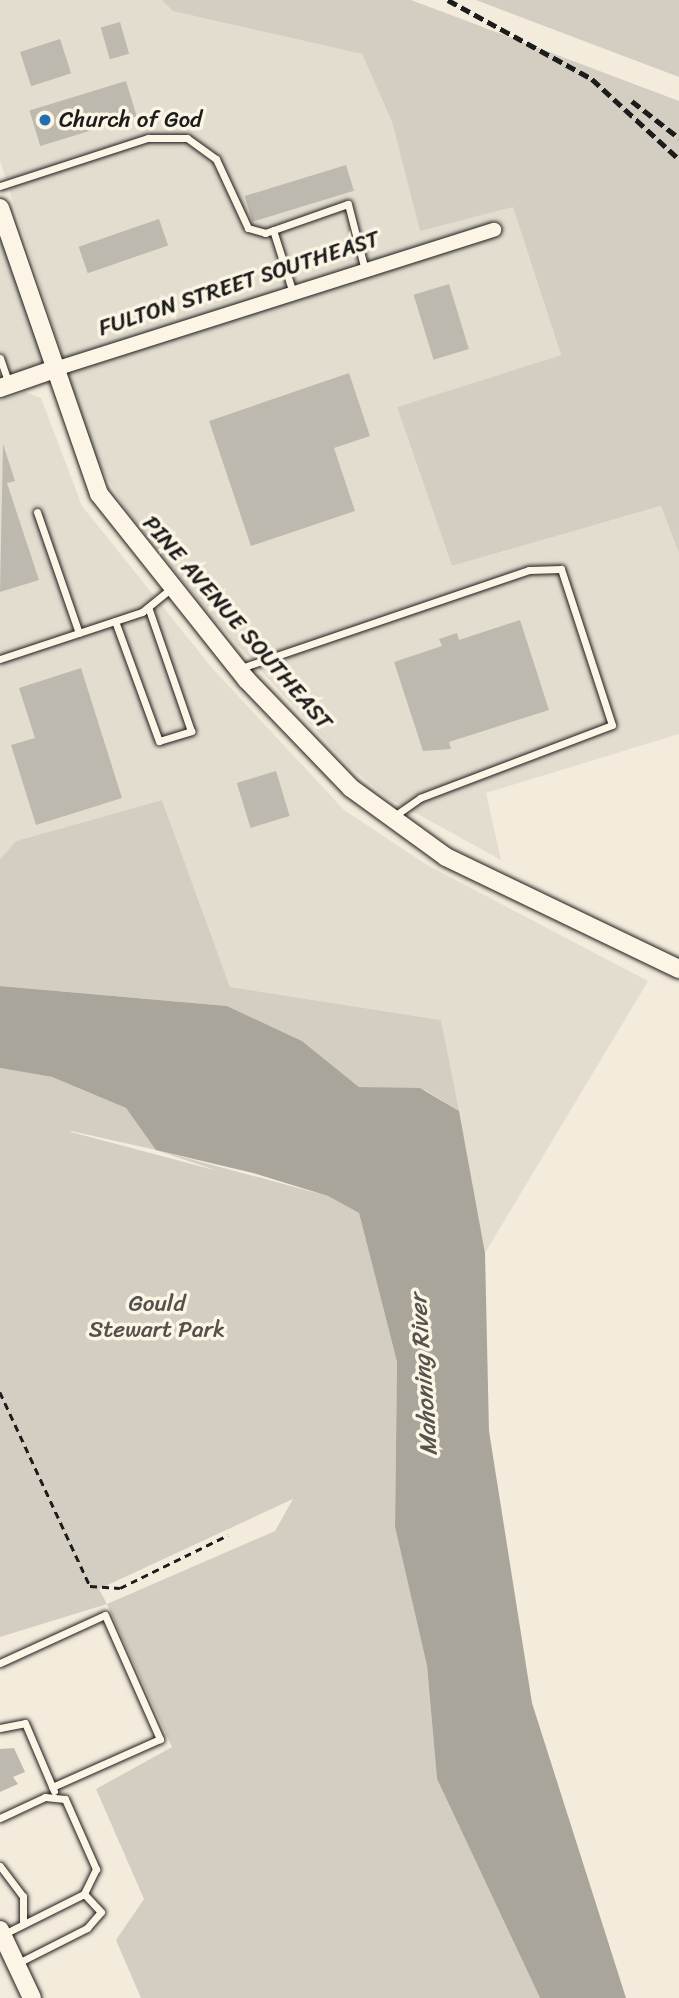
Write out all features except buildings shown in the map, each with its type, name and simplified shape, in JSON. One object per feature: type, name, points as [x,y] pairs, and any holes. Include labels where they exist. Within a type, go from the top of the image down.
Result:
[{"type":"street","name":"PINE AVENUE SOUTHEAST","points":[[0,208],[52,370],[99,495],[170,589],[238,670],[351,788],[390,818],[479,878],[679,969]]},
{"type":"street","name":"FULTON STREET SOUTHEAST","points":[[5,387],[494,230]]},
{"type":"street","points":[[1,1932],[32,1998]]},
{"type":"lane","points":[[0,186],[148,138],[187,138],[216,159],[248,228],[273,230],[348,204],[365,270]]},
{"type":"lane","points":[[273,230],[293,293]]},
{"type":"lane","points":[[0,358],[5,387]]},
{"type":"lane","points":[[37,512],[79,633]]},
{"type":"lane","points":[[238,670],[529,570],[561,569],[612,725],[420,798],[390,818]]},
{"type":"lane","points":[[0,659],[115,621],[148,607],[170,589]]},
{"type":"lane","points":[[115,621],[159,741],[191,731],[148,607]]},
{"type":"lane","points":[[0,1663],[105,1615],[160,1739],[0,1818]]},
{"type":"lane","points":[[0,1728],[24,1723],[54,1791],[74,1808],[96,1869],[84,1894],[1,1932]]},
{"type":"lane","points":[[0,1866],[23,1896],[23,1924]]},
{"type":"lane","points":[[16,1964],[87,1927],[101,1912],[84,1894]]},
{"type":"path","points":[[0,1392],[90,1586],[120,1588],[228,1535]]},
{"type":"shaded area","points":[[0,0],[162,0],[174,11],[362,54],[392,122],[420,230],[513,206],[561,355],[397,407],[452,566],[662,506],[679,553],[679,734],[486,793],[501,860],[385,796],[348,765],[208,613],[126,510],[95,457],[0,161]]},
{"type":"shaded area","points":[[0,208],[52,370],[0,386]]},
{"type":"shaded area","points":[[25,392],[41,398],[82,506],[212,668],[344,810],[427,865],[648,981],[485,1253],[441,1020],[230,987],[162,800],[16,841],[0,859],[0,400]]},
{"type":"green space","points":[[162,0],[411,0],[679,101],[679,553],[661,506],[452,566],[397,407],[561,355],[513,207],[420,231],[392,122],[362,54],[173,11]]},
{"type":"green space","points":[[476,0],[679,0],[679,77]]},
{"type":"green space","points":[[162,800],[230,987],[441,1020],[459,1111],[425,1090],[359,1087],[302,1041],[227,1006],[0,986],[0,859],[16,841]]},
{"type":"green space","name":"Gould Stewart Park","points":[[0,1068],[52,1077],[126,1108],[157,1150],[328,1196],[359,1213],[397,1362],[395,1527],[427,1666],[437,1779],[540,1998],[141,1998],[116,1940],[144,1899],[96,1789],[172,1747],[107,1604],[0,1637]],"holes":[[[71,1132],[156,1150],[218,1171]],[[293,1499],[275,1531],[107,1604],[99,1589]]]},
{"type":"water","name":"Mahoning River","points":[[0,986],[227,1006],[302,1041],[359,1087],[420,1088],[459,1111],[485,1253],[489,1431],[532,1703],[626,1998],[540,1998],[437,1779],[427,1666],[395,1527],[397,1362],[359,1213],[328,1196],[253,1173],[156,1150],[126,1108],[52,1077],[0,1068]]},
{"type":"railway","points":[[448,0],[592,79],[679,159]]},
{"type":"railway","points":[[632,101],[679,138]]},
{"type":"place","name":"Church of God","points":[[45,120]]}]
